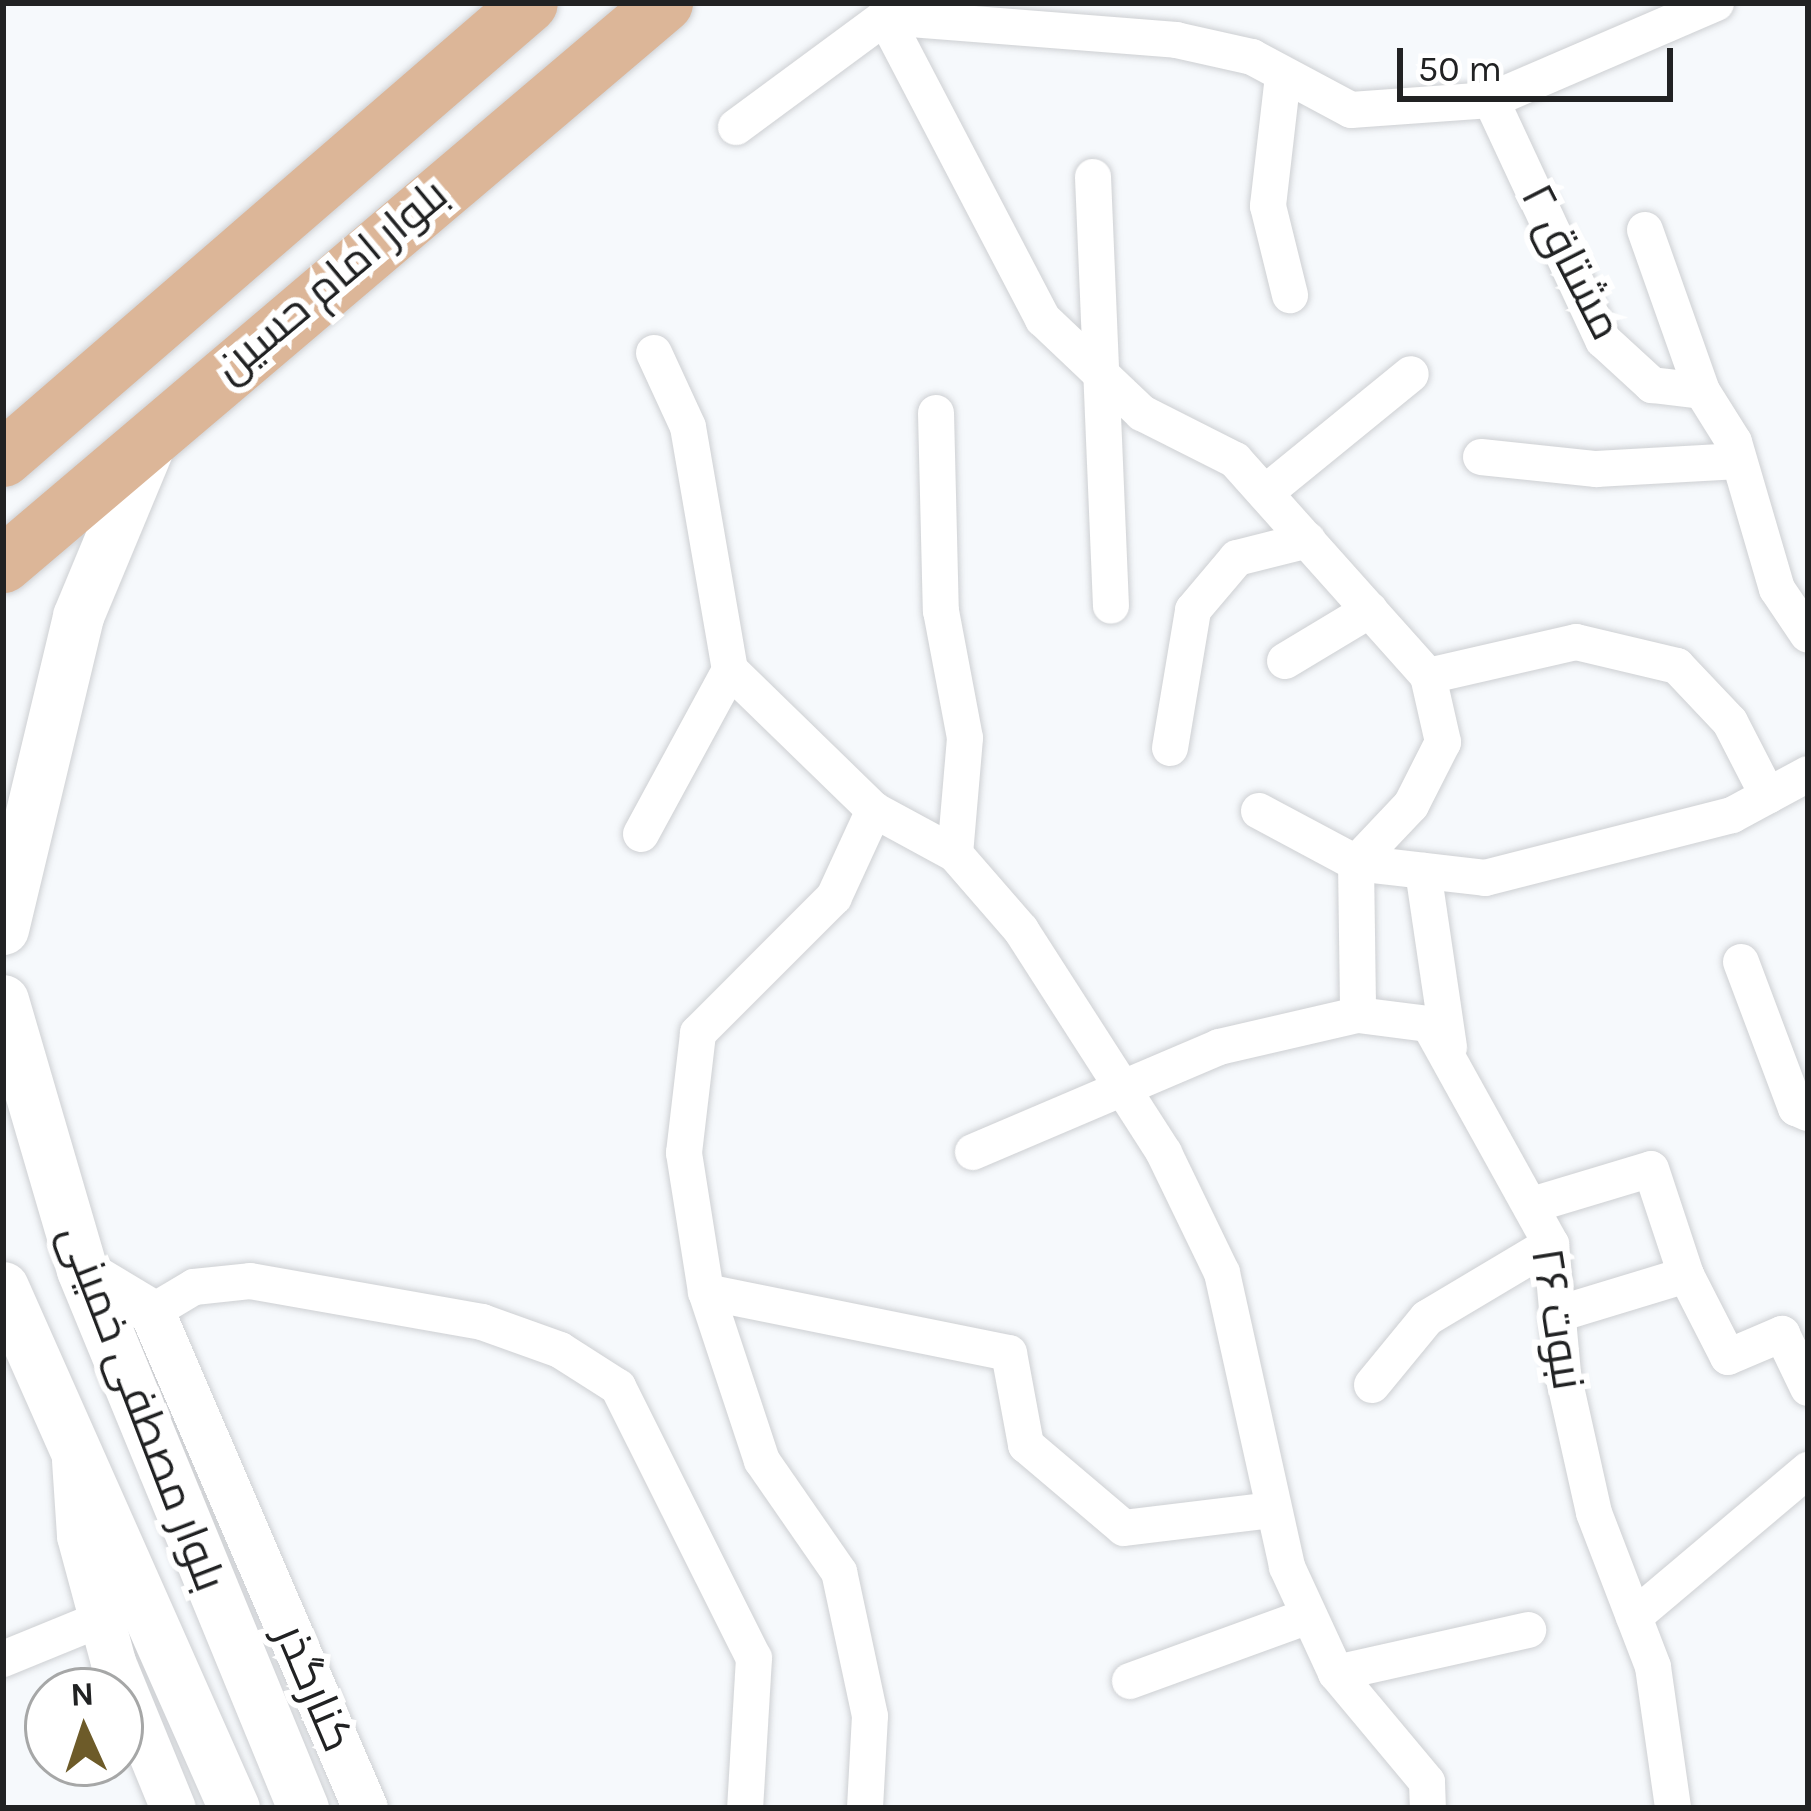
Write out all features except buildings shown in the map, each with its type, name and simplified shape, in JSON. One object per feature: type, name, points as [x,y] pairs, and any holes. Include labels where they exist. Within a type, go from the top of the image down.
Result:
[{"type":"main road","name":"بلوار امام حسین","points":[[3,458],[529,3]]},
{"type":"main road","name":"بلوار امام حسین","points":[[3,564],[664,3]]},
{"type":"main road","points":[[3,929],[78,616],[154,433]]},
{"type":"main road","name":"بلوار مصطفی خمینی","points":[[3,1000],[82,1270],[303,1808]]},
{"type":"main road","name":"بلوار مصطفی خمینی","points":[[3,1287],[234,1808]]},
{"type":"street","points":[[736,127],[885,17],[937,12],[1176,40],[1283,76],[1351,110],[1491,100],[1716,3]]},
{"type":"street","points":[[885,17],[1043,319],[1142,413],[1235,460],[1428,676],[1443,742],[1411,805],[1356,863],[1358,1015]]},
{"type":"street","points":[[1283,76],[1268,206],[1290,296]]},
{"type":"street","name":"مشتاق ۲","points":[[1491,100],[1603,340],[1652,385],[1702,391]]},
{"type":"street","points":[[1093,177],[1106,378],[1111,606]]},
{"type":"street","points":[[1645,230],[1702,391],[1739,461],[1777,589],[1808,635]]},
{"type":"street","points":[[655,352],[688,427],[730,670],[874,810],[955,854],[1021,930],[1122,1095],[1222,1273],[1272,1510],[1309,1616],[1336,1673],[1427,1782],[1428,1808]]},
{"type":"street","points":[[1264,493],[1412,374]]},
{"type":"street","points":[[936,412],[941,610],[965,738],[955,854]]},
{"type":"street","points":[[1481,458],[1596,469],[1739,461]]},
{"type":"street","points":[[1170,748],[1193,610],[1237,558],[1308,541]]},
{"type":"street","points":[[1286,661],[1370,610]]},
{"type":"street","points":[[1428,676],[1576,642],[1677,666],[1730,722],[1768,796]]},
{"type":"street","points":[[641,834],[730,670]]},
{"type":"street","points":[[1259,811],[1356,863],[1485,878],[1667,832],[1768,796],[1808,775]]},
{"type":"street","points":[[865,1808],[870,1716],[839,1571],[762,1460],[706,1292],[684,1153],[698,1033],[834,897],[874,810]]},
{"type":"street","points":[[1423,871],[1450,1056]]},
{"type":"street","points":[[1742,962],[1796,1108],[1808,1113]]},
{"type":"street","name":"نبوت ۲۶","points":[[973,1152],[1122,1095],[1219,1047],[1358,1015],[1429,1024],[1551,1244],[1558,1314],[1594,1513],[1653,1667],[1673,1808]]},
{"type":"street","points":[[1532,1205],[1651,1168],[1686,1275],[1728,1357],[1782,1334],[1808,1388]]},
{"type":"street","points":[[1372,1385],[1427,1318],[1551,1244]]},
{"type":"street","points":[[82,1270],[152,1312],[194,1287],[250,1281],[482,1322],[560,1350],[618,1387],[754,1658],[745,1808]]},
{"type":"street","points":[[1558,1314],[1686,1275]]},
{"type":"street","points":[[706,1292],[1009,1353],[1026,1445],[1124,1528],[1272,1510]]},
{"type":"street","name":"کنارگذر","points":[[152,1312],[365,1808]]},
{"type":"street","points":[[73,1444],[101,1619],[173,1808]]},
{"type":"street","points":[[1634,1617],[1808,1470]]},
{"type":"street","points":[[1130,1681],[1309,1616]]},
{"type":"street","points":[[3,1659],[101,1619]]},
{"type":"street","points":[[1336,1673],[1528,1630]]}]
